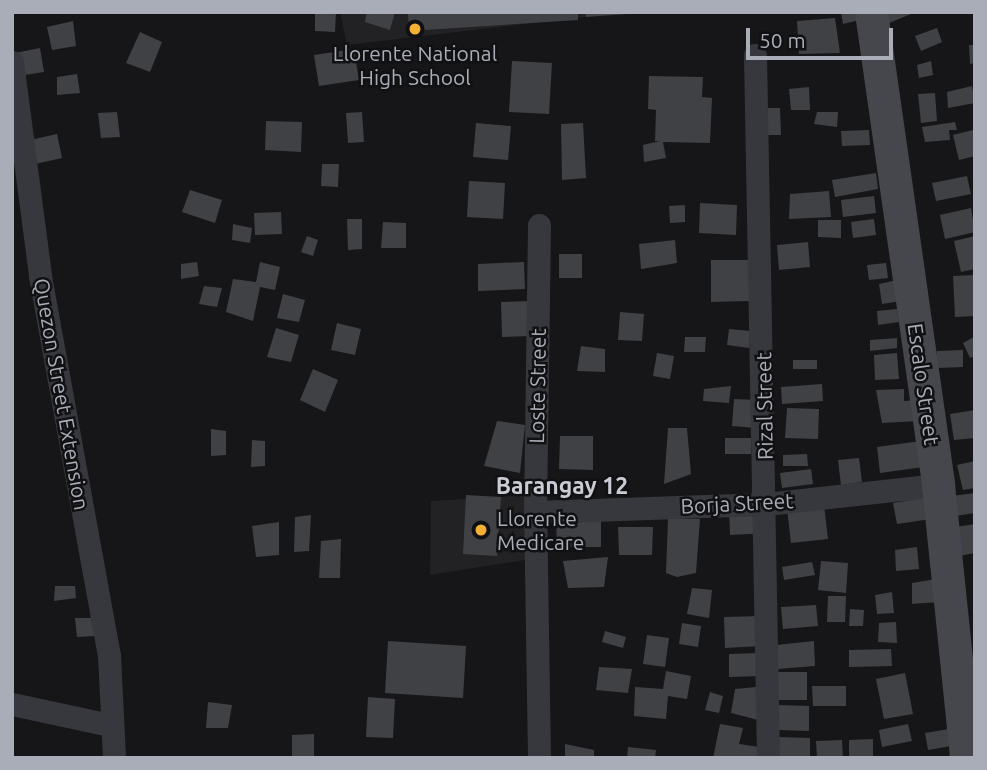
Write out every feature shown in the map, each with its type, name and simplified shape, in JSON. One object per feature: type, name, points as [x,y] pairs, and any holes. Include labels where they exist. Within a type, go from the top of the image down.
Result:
[{"type":"street","name":"Escalo Street","points":[[872,12],[938,485],[966,758]]},
{"type":"street","name":"Rizal Street","points":[[755,55],[766,504],[768,758]]},
{"type":"street","name":"Quezon Street Extension","points":[[12,62],[40,276],[109,654],[110,725],[114,758]]},
{"type":"street","name":"Loste Street","points":[[539,225],[535,512],[539,758]]},
{"type":"street","name":"Borja Street","points":[[535,512],[766,504],[938,485]]},
{"type":"street","points":[[12,704],[110,725]]},
{"type":"shaded area","name":"Llorente National High School","points":[[340,12],[626,12],[347,45]]},
{"type":"shaded area","name":"Llorente Medicare","points":[[530,495],[531,559],[430,575],[431,501]]},
{"type":"building","points":[[315,12],[336,12],[335,32],[315,31]]},
{"type":"building","points":[[367,12],[395,12],[390,30],[365,22]]},
{"type":"building","points":[[408,12],[578,12],[578,20],[409,31]]},
{"type":"building","points":[[585,12],[627,12],[627,14],[586,17]]},
{"type":"building","points":[[841,12],[862,12],[864,19],[843,24]]},
{"type":"building","points":[[879,12],[916,12],[884,25]]},
{"type":"building","points":[[835,18],[840,53],[799,54],[797,21]]},
{"type":"building","points":[[73,21],[76,46],[52,50],[47,27]]},
{"type":"building","points":[[937,28],[942,42],[921,51],[915,36]]},
{"type":"building","points":[[140,32],[162,42],[150,72],[126,63]]},
{"type":"building","points":[[969,45],[975,45],[975,63],[970,64]]},
{"type":"building","points":[[40,48],[44,72],[18,76],[15,53]]},
{"type":"building","points":[[354,49],[359,80],[319,86],[314,55]]},
{"type":"building","points":[[512,61],[552,63],[549,114],[509,112]]},
{"type":"building","points":[[931,61],[933,75],[919,78],[917,65]]},
{"type":"building","points":[[77,74],[80,93],[57,95],[57,77]]},
{"type":"building","points":[[649,76],[703,77],[702,97],[712,98],[710,143],[663,142],[666,158],[644,162],[643,145],[660,141],[655,141],[656,110],[648,109]]},
{"type":"building","points":[[972,86],[975,103],[948,108],[947,92]]},
{"type":"building","points":[[809,87],[810,110],[791,110],[789,89]]},
{"type":"building","points":[[935,93],[937,121],[921,123],[918,94]]},
{"type":"building","points":[[763,108],[780,108],[781,135],[763,135]]},
{"type":"building","points":[[117,112],[120,137],[101,138],[98,113]]},
{"type":"building","points":[[362,112],[364,142],[348,143],[346,113]]},
{"type":"building","points":[[817,112],[838,112],[837,127],[814,124]]},
{"type":"building","points":[[266,121],[302,122],[301,152],[265,150]]},
{"type":"building","points":[[955,122],[957,130],[949,130],[950,140],[925,142],[922,127]]},
{"type":"building","points":[[476,123],[511,126],[508,160],[473,157]]},
{"type":"building","points":[[583,123],[586,178],[562,180],[561,124]]},
{"type":"building","points":[[869,130],[870,145],[842,146],[841,131]]},
{"type":"building","points":[[973,130],[975,156],[959,160],[953,135]]},
{"type":"building","points":[[57,134],[62,158],[35,164],[30,140]]},
{"type":"building","points":[[322,164],[339,164],[338,187],[321,186]]},
{"type":"building","points":[[876,173],[878,189],[835,197],[832,180]]},
{"type":"building","points":[[967,176],[971,194],[936,201],[932,183]]},
{"type":"building","points":[[469,181],[505,183],[503,219],[467,217]]},
{"type":"building","points":[[190,190],[222,200],[215,223],[182,212]]},
{"type":"building","points":[[829,191],[831,217],[789,219],[790,194]]},
{"type":"building","points":[[874,196],[876,213],[843,217],[841,200]]},
{"type":"building","points":[[700,203],[737,205],[736,235],[699,233]]},
{"type":"building","points":[[685,205],[685,222],[670,223],[669,206]]},
{"type":"building","points":[[971,208],[975,232],[945,239],[940,215]]},
{"type":"building","points":[[281,212],[282,234],[255,235],[254,213]]},
{"type":"building","points":[[347,219],[362,219],[362,249],[348,250]]},
{"type":"building","points":[[874,219],[876,235],[853,238],[851,222]]},
{"type":"building","points":[[818,220],[841,220],[841,238],[818,237]]},
{"type":"building","points":[[383,222],[406,223],[406,248],[381,248]]},
{"type":"building","points":[[233,224],[252,228],[250,243],[232,240]]},
{"type":"building","points":[[307,236],[318,240],[313,256],[301,252]]},
{"type":"building","points":[[975,236],[975,269],[961,272],[954,241]]},
{"type":"building","points":[[675,240],[677,263],[641,269],[639,244]]},
{"type":"building","points":[[808,242],[810,267],[779,270],[777,245]]},
{"type":"building","points":[[559,254],[582,254],[582,278],[559,278]]},
{"type":"building","points":[[711,260],[749,260],[749,301],[711,302]]},
{"type":"building","points":[[197,262],[199,276],[181,279],[181,264]]},
{"type":"building","points":[[260,262],[280,267],[275,290],[260,287],[253,321],[226,312],[233,279],[256,282]]},
{"type":"building","points":[[524,262],[525,289],[478,291],[478,264]]},
{"type":"building","points":[[886,263],[888,278],[869,280],[867,265]]},
{"type":"building","points":[[975,275],[975,316],[955,317],[953,276]]},
{"type":"building","points":[[897,280],[901,301],[882,304],[879,284]]},
{"type":"building","points":[[204,286],[222,288],[217,307],[199,304]]},
{"type":"building","points":[[283,294],[305,300],[299,322],[277,318]]},
{"type":"building","points":[[530,301],[531,336],[502,337],[501,302]]},
{"type":"building","points":[[897,309],[899,322],[878,325],[877,311]]},
{"type":"building","points":[[620,312],[644,314],[642,341],[618,340]]},
{"type":"building","points":[[337,323],[361,329],[355,355],[331,350]]},
{"type":"building","points":[[276,328],[299,335],[291,362],[267,357]]},
{"type":"building","points":[[729,329],[751,331],[749,348],[727,345]]},
{"type":"building","points":[[685,337],[706,337],[705,352],[684,352]]},
{"type":"building","points":[[974,337],[975,356],[970,358],[963,343]]},
{"type":"building","points":[[897,338],[897,348],[870,351],[870,340]]},
{"type":"building","points":[[581,346],[605,349],[605,372],[577,371]]},
{"type":"building","points":[[963,350],[963,367],[937,368],[937,351]]},
{"type":"building","points":[[657,353],[674,356],[670,379],[653,376]]},
{"type":"building","points":[[897,353],[899,379],[875,380],[874,355]]},
{"type":"building","points":[[793,360],[817,360],[817,369],[793,369]]},
{"type":"building","points":[[313,369],[338,380],[325,412],[300,400]]},
{"type":"building","points":[[822,384],[823,401],[782,404],[781,387]]},
{"type":"building","points":[[731,386],[729,403],[703,401],[704,389]]},
{"type":"building","points":[[904,389],[904,401],[919,400],[920,421],[882,423],[876,390]]},
{"type":"building","points":[[734,399],[757,400],[755,428],[732,426]]},
{"type":"building","points":[[787,408],[819,409],[818,439],[785,438]]},
{"type":"building","points":[[975,410],[975,438],[954,440],[950,414]]},
{"type":"building","points":[[497,421],[525,425],[520,473],[484,466]]},
{"type":"building","points":[[668,428],[687,428],[691,474],[664,484]]},
{"type":"building","points":[[211,429],[226,431],[226,455],[211,456]]},
{"type":"building","points":[[560,436],[593,436],[593,470],[559,469]]},
{"type":"building","points":[[725,438],[751,438],[751,454],[725,454]]},
{"type":"building","points":[[252,440],[265,441],[265,466],[251,467]]},
{"type":"building","points":[[928,440],[931,466],[880,473],[877,447]]},
{"type":"building","points":[[807,454],[808,466],[783,466],[783,455]]},
{"type":"building","points":[[859,458],[862,482],[841,485],[838,460]]},
{"type":"building","points":[[975,461],[975,488],[963,490],[957,465]]},
{"type":"building","points":[[811,469],[813,484],[782,488],[780,473]]},
{"type":"building","points":[[975,493],[975,513],[955,516],[952,496]]},
{"type":"building","points":[[466,495],[501,497],[497,556],[463,554]]},
{"type":"building","points":[[928,497],[931,519],[897,524],[893,503]]},
{"type":"building","points":[[824,505],[828,539],[791,543],[787,509]]},
{"type":"building","points":[[768,507],[769,533],[730,535],[729,509]]},
{"type":"building","points":[[311,515],[309,551],[294,552],[295,517]]},
{"type":"building","points":[[601,518],[601,547],[557,547],[556,519]]},
{"type":"building","points":[[668,519],[700,519],[696,573],[677,577],[666,573]]},
{"type":"building","points":[[279,522],[279,555],[256,557],[252,526]]},
{"type":"building","points":[[975,524],[975,553],[953,557],[949,528]]},
{"type":"building","points":[[618,527],[653,527],[652,555],[619,555]]},
{"type":"building","points":[[341,539],[340,578],[319,578],[321,541]]},
{"type":"building","points":[[917,547],[919,569],[896,571],[895,550]]},
{"type":"building","points":[[608,557],[604,587],[568,588],[563,561]]},
{"type":"building","points":[[821,561],[848,563],[846,593],[818,590]]},
{"type":"building","points":[[812,562],[815,575],[784,580],[782,567]]},
{"type":"building","points":[[936,579],[939,602],[912,604],[912,583]]},
{"type":"building","points":[[55,586],[75,586],[76,598],[54,601]]},
{"type":"building","points":[[692,588],[712,590],[709,618],[687,614]]},
{"type":"building","points":[[892,592],[894,613],[877,614],[875,595]]},
{"type":"building","points":[[828,596],[846,596],[845,622],[827,622]]},
{"type":"building","points":[[816,605],[818,626],[783,629],[781,607]]},
{"type":"building","points":[[850,609],[864,610],[863,626],[849,626]]},
{"type":"building","points":[[760,616],[761,646],[725,648],[724,617]]},
{"type":"building","points":[[75,618],[91,618],[95,636],[77,637]]},
{"type":"building","points":[[896,622],[897,643],[878,642],[879,623]]},
{"type":"building","points":[[682,623],[701,626],[698,647],[679,644]]},
{"type":"building","points":[[605,631],[626,637],[623,648],[602,642]]},
{"type":"building","points":[[647,635],[669,638],[665,667],[643,664]]},
{"type":"building","points":[[388,641],[466,646],[463,698],[385,693]]},
{"type":"building","points":[[814,641],[815,666],[777,669],[776,645]]},
{"type":"building","points":[[891,649],[892,666],[849,667],[849,650]]},
{"type":"building","points":[[759,653],[760,676],[729,677],[729,654]]},
{"type":"building","points":[[599,667],[632,669],[628,693],[596,690]]},
{"type":"building","points":[[666,671],[691,676],[687,699],[668,696],[666,719],[634,716],[635,687],[663,689]]},
{"type":"building","points":[[778,672],[807,672],[807,700],[778,700]]},
{"type":"building","points":[[905,673],[913,714],[884,719],[876,679]]},
{"type":"building","points":[[766,686],[766,722],[731,713],[735,689]]},
{"type":"building","points":[[812,686],[846,686],[846,706],[813,706]]},
{"type":"building","points":[[710,692],[723,696],[719,713],[705,710]]},
{"type":"building","points":[[368,697],[395,699],[393,738],[366,737]]},
{"type":"building","points":[[208,702],[232,705],[228,728],[206,728]]},
{"type":"building","points":[[777,705],[809,706],[809,731],[777,730]]},
{"type":"building","points":[[720,724],[743,728],[739,744],[760,747],[760,758],[713,758]]},
{"type":"building","points":[[908,724],[912,741],[882,747],[879,730]]},
{"type":"building","points":[[949,729],[951,746],[928,750],[925,733]]},
{"type":"building","points":[[314,734],[314,758],[292,758],[292,735]]},
{"type":"building","points":[[778,737],[810,738],[810,758],[777,758]]},
{"type":"building","points":[[873,739],[873,758],[849,758],[849,740]]},
{"type":"building","points":[[842,740],[843,758],[817,758],[816,741]]},
{"type":"building","points":[[565,744],[594,750],[594,758],[565,758]]},
{"type":"building","points":[[628,747],[656,750],[655,758],[627,758]]},
{"type":"place","name":"Llorente National High School","points":[[415,29]]},
{"type":"place","name":"Llorente Medicare","points":[[481,530]]},
{"type":"district","name":"Barangay 12","points":[[562,486]]}]
